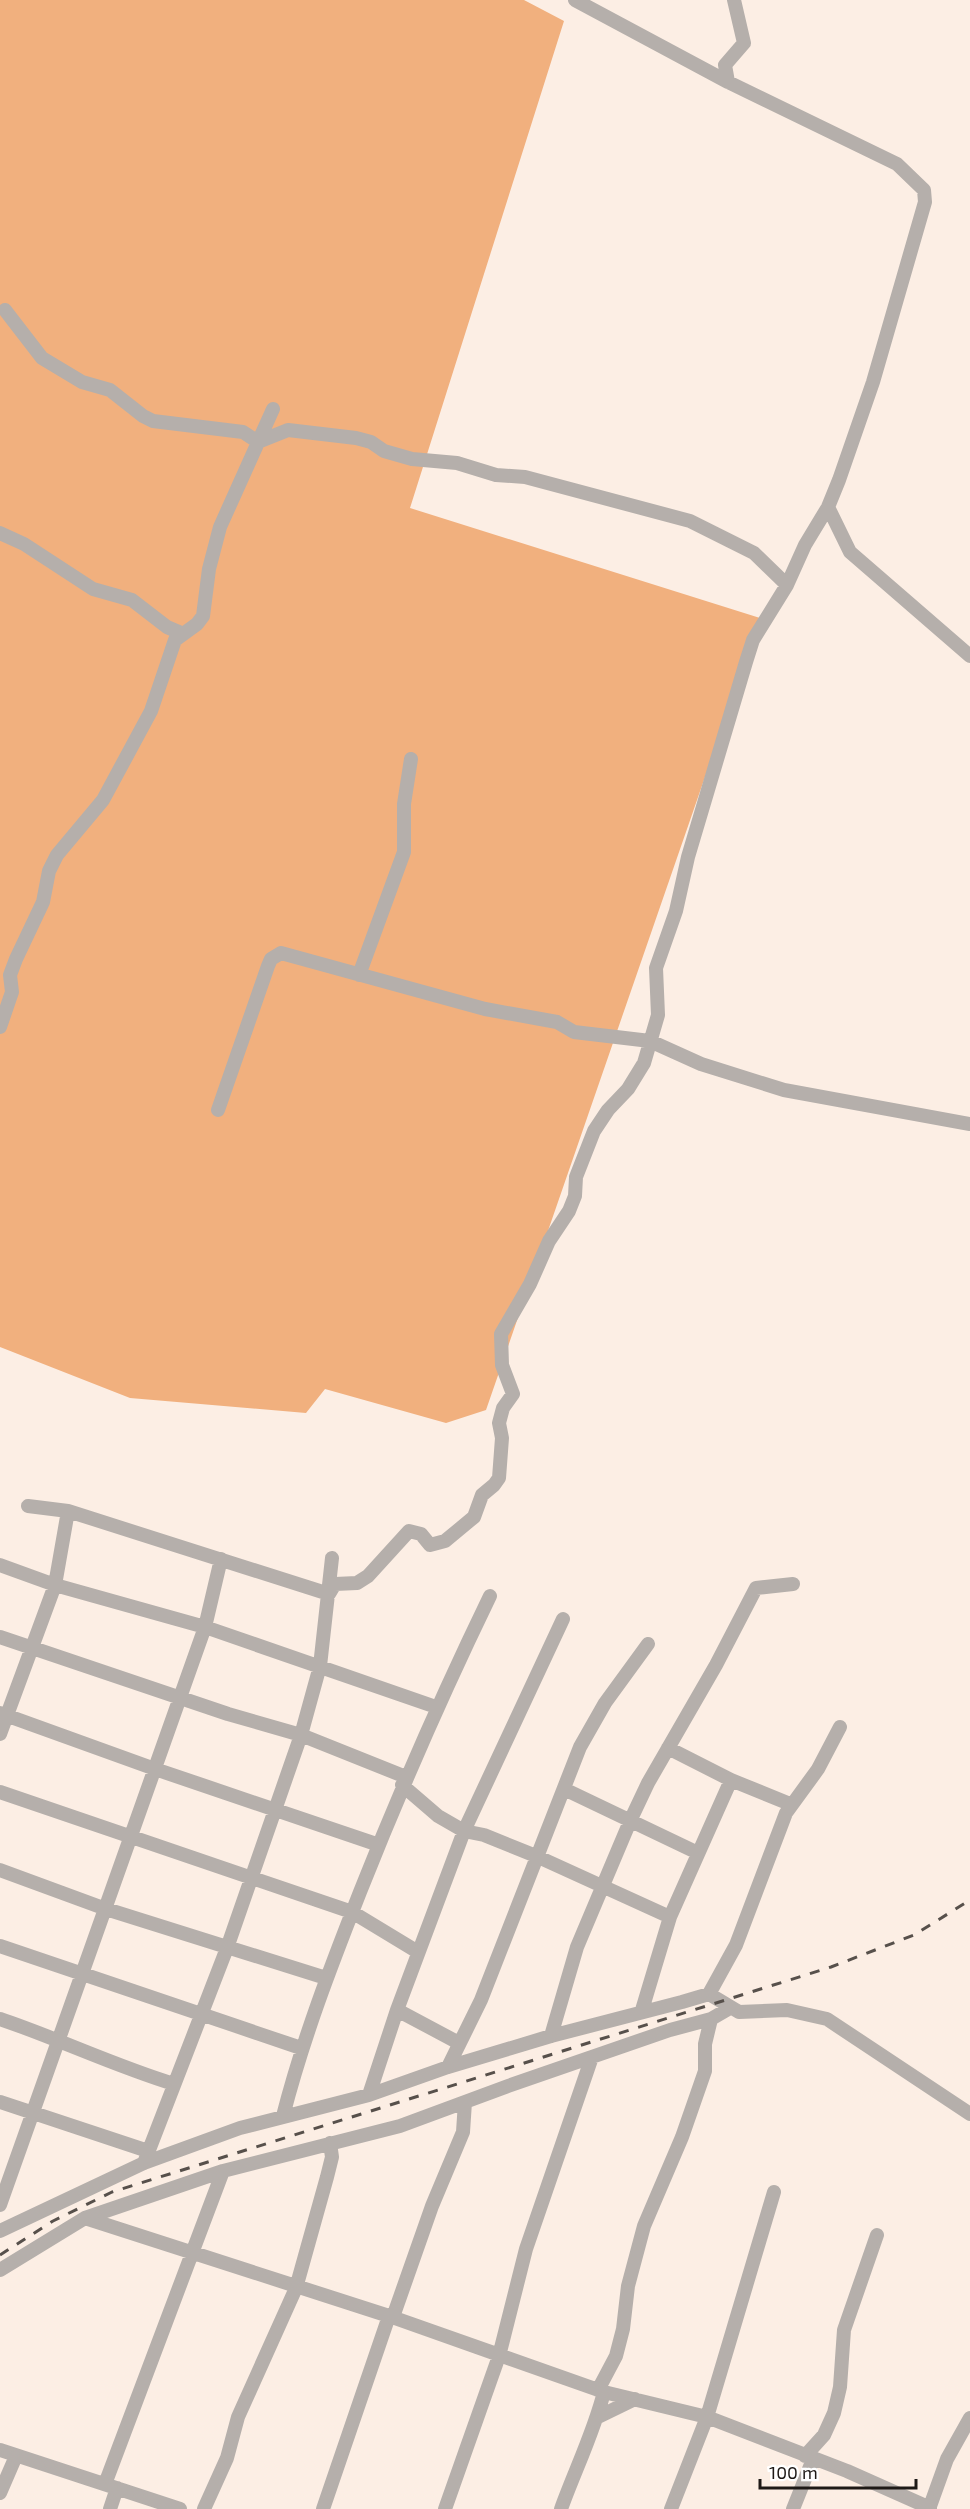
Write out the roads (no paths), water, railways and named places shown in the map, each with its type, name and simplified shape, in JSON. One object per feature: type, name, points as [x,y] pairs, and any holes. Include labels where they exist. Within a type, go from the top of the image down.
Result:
[{"type":"street","points":[[329,1594],[335,1584],[357,1583],[368,1576],[409,1531],[421,1534],[430,1545],[445,1541],[474,1517],[482,1495],[494,1485],[498,1478],[502,1438],[499,1423],[503,1408],[513,1394],[502,1365],[501,1334],[530,1284],[549,1241],[569,1211],[575,1196],[576,1177],[594,1131],[608,1110],[628,1089],[644,1063],[658,1015],[656,968],[676,911],[688,857],[746,662],[762,623],[787,585],[804,545],[828,507],[873,382],[925,201],[924,190],[897,164],[728,82],[575,0]]},
{"type":"street","points":[[728,82],[725,65],[744,43],[734,0]]},
{"type":"street","points":[[6,310],[42,357],[82,382],[110,390],[143,416],[153,421],[243,432],[258,442]]},
{"type":"street","points":[[0,1026],[12,992],[10,975],[43,902],[53,863],[57,855],[104,800],[151,711],[175,640],[181,633],[197,624],[203,616],[209,570],[220,527],[273,409]]},
{"type":"street","points":[[258,442],[288,430],[356,438],[371,442],[384,451],[412,459],[457,463],[496,475],[525,477],[681,519],[754,553],[787,585]]},
{"type":"street","points":[[828,507],[850,552],[970,656]]},
{"type":"street","points":[[0,533],[24,543],[93,589],[132,600],[167,627],[181,633]]},
{"type":"street","points":[[359,975],[404,852],[404,804],[411,759]]},
{"type":"street","points":[[218,1110],[271,959],[281,953],[485,1009],[557,1022],[574,1032],[650,1041],[701,1064],[784,1090],[970,1124]]},
{"type":"street","points":[[28,1506],[68,1511],[329,1594]]},
{"type":"street","points":[[0,1734],[4,1714],[33,1648],[55,1585],[68,1511]]},
{"type":"street","points":[[146,2157],[227,1948],[277,1811],[301,1735],[320,1666],[332,1558]]},
{"type":"street","points":[[0,2205],[204,1627],[221,1559]]},
{"type":"street","points":[[0,1565],[55,1585],[204,1627],[436,1707]]},
{"type":"street","points":[[551,2036],[577,1947],[602,1885],[631,1819],[668,1748],[756,1588],[793,1584]]},
{"type":"street","points":[[284,2116],[301,2048],[352,1912],[436,1707],[490,1596]]},
{"type":"street","points":[[369,2095],[397,2010],[464,1831],[563,1619]]},
{"type":"street","points":[[0,1637],[301,1735],[404,1781],[438,1816],[464,1831],[484,1835],[536,1856],[670,1917]]},
{"type":"street","points":[[448,2067],[481,2000],[580,1747],[605,1703],[648,1644]]},
{"type":"street","points":[[4,1714],[155,1769],[379,1845]]},
{"type":"street","points":[[709,1994],[736,1946],[790,1804],[818,1769],[840,1727]]},
{"type":"street","points":[[668,1748],[731,1780],[790,1804]]},
{"type":"street","points":[[642,2010],[670,1917],[731,1780]]},
{"type":"street","points":[[564,1789],[631,1819],[698,1853]]},
{"type":"street","points":[[0,1792],[352,1912],[418,1952]]},
{"type":"street","points":[[0,1870],[106,1909],[326,1978]]},
{"type":"street","points":[[0,1946],[301,2048]]},
{"type":"street","points":[[0,2231],[146,2157],[284,2116],[369,2095],[448,2067],[551,2036],[709,1994],[739,2012],[787,2010],[827,2019],[970,2114]]},
{"type":"street","points":[[0,2270],[85,2218],[223,2171],[400,2126],[592,2057],[711,2019],[730,2008]]},
{"type":"street","points":[[397,2010],[459,2043]]},
{"type":"street","points":[[0,2019],[58,2039],[135,2072],[174,2085]]},
{"type":"street","points":[[561,2509],[586,2440],[598,2417],[601,2391],[616,2356],[623,2329],[628,2286],[644,2226],[682,2136],[705,2071],[705,2044],[711,2019]]},
{"type":"street","points":[[445,2509],[499,2356],[526,2249],[592,2057]]},
{"type":"street","points":[[0,2102],[32,2112],[146,2157]]},
{"type":"street","points":[[323,2509],[432,2206],[463,2132],[465,2102]]},
{"type":"street","points":[[204,2509],[227,2458],[238,2417],[296,2288],[312,2238],[332,2157],[330,2143]]},
{"type":"street","points":[[110,2509],[111,2486],[223,2171]]},
{"type":"street","points":[[671,2509],[707,2417],[774,2192]]},
{"type":"street","points":[[85,2218],[391,2317],[601,2391],[707,2417],[904,2494],[929,2509],[947,2459],[970,2418]]},
{"type":"street","points":[[793,2509],[809,2458],[824,2435],[834,2413],[840,2387],[844,2330],[877,2235]]},
{"type":"street","points":[[598,2417],[635,2399]]},
{"type":"street","points":[[0,2450],[180,2509]]},
{"type":"street","points":[[0,2493],[16,2456]]},
{"type":"railway","points":[[0,2255],[53,2221],[112,2192],[831,1967],[914,1935],[970,1900]]}]
